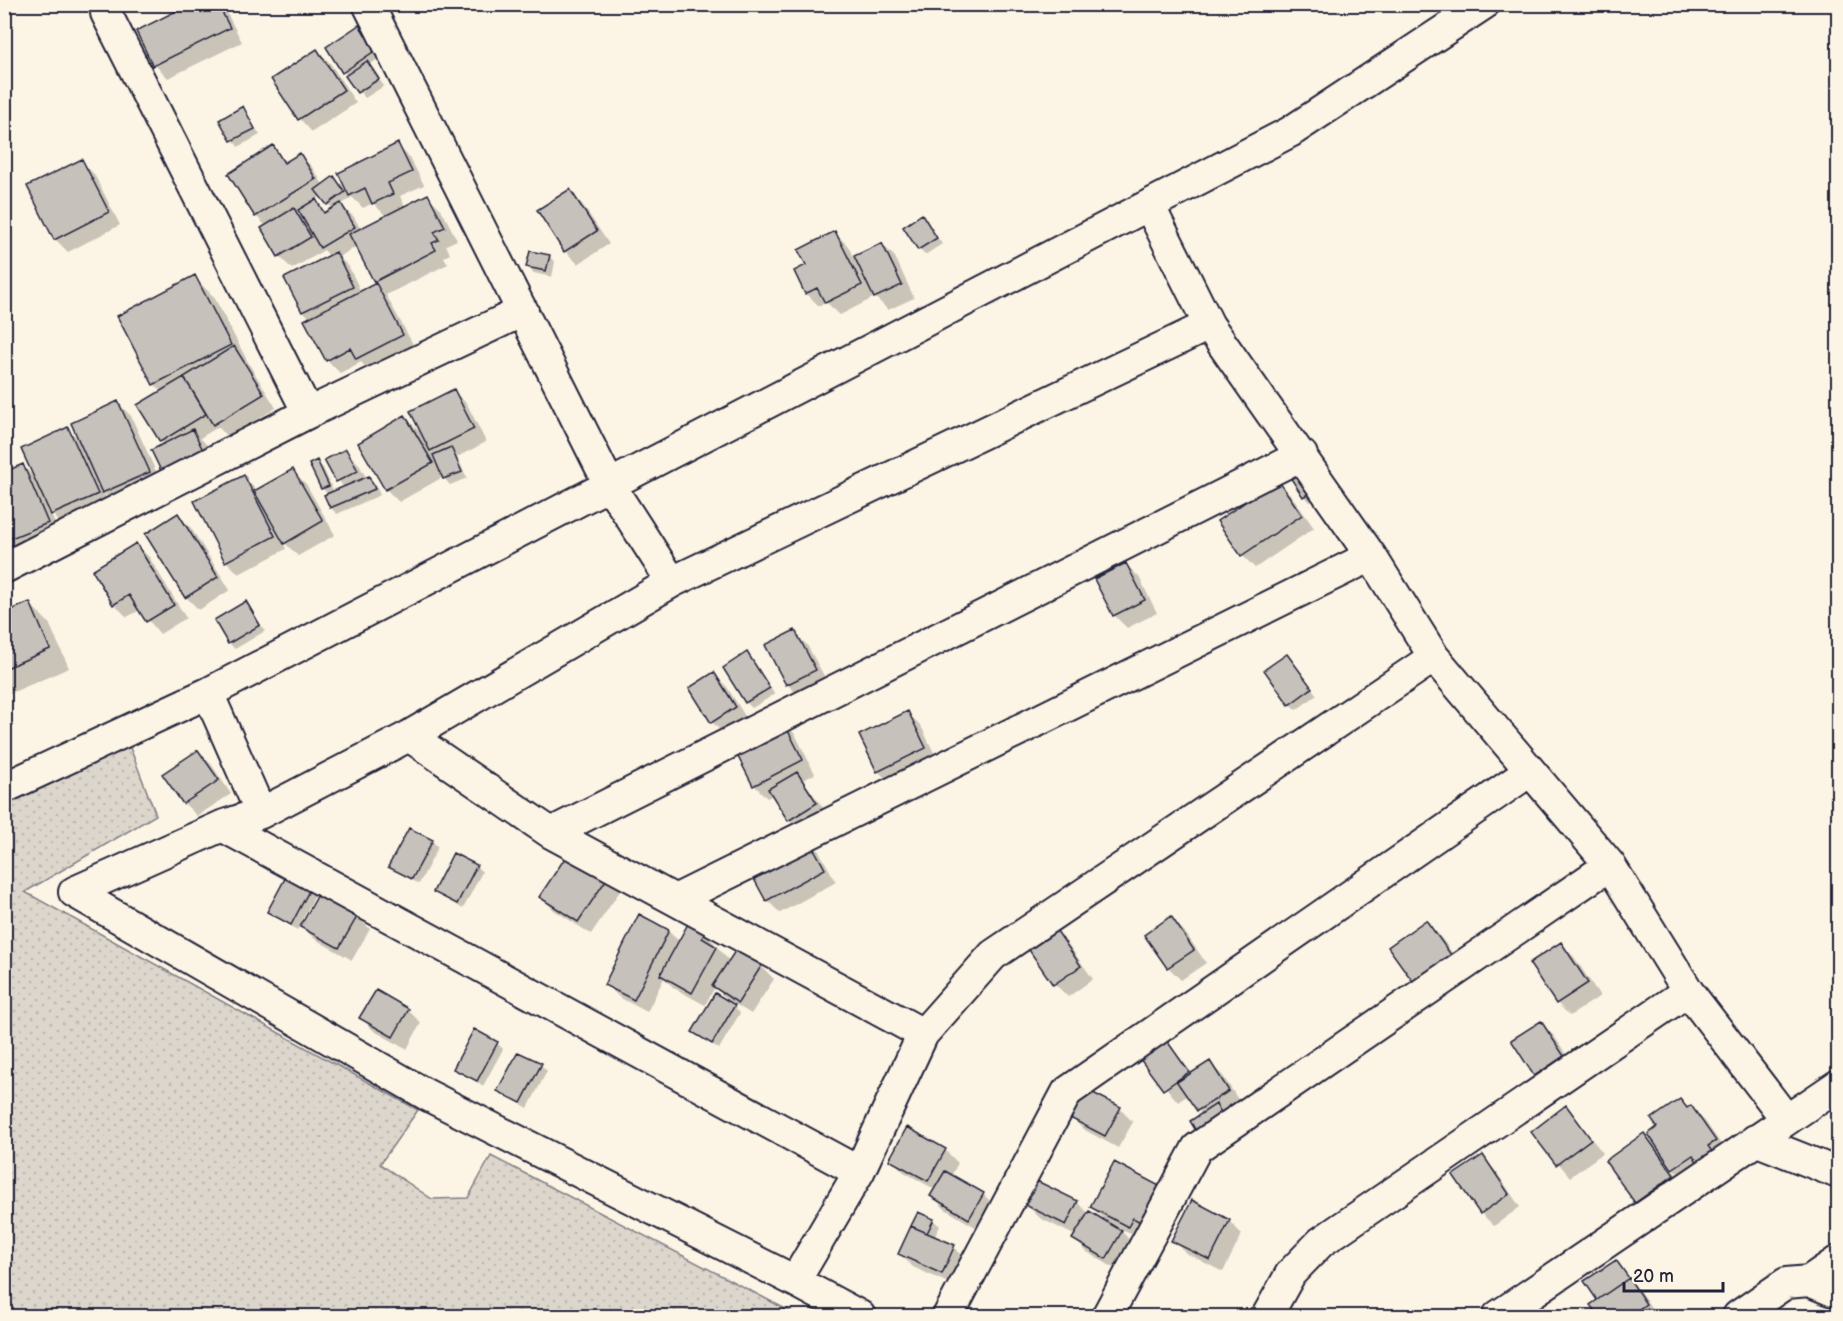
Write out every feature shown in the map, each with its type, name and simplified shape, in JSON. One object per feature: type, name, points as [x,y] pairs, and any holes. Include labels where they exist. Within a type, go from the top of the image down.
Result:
[{"type":"street","points":[[368,4],[609,484],[672,582]]},
{"type":"street","points":[[4,788],[208,693],[1290,132],[1484,4]]},
{"type":"street","points":[[106,13],[308,413]]},
{"type":"street","points":[[1149,205],[1209,325],[1371,556],[1434,657],[1610,865],[1688,991],[1786,1119]]},
{"type":"street","points":[[4,568],[308,413],[523,311]]},
{"type":"street","points":[[860,1317],[795,1281],[428,1095],[74,892],[222,826],[261,813],[409,736],[672,582],[1209,325]]},
{"type":"street","points":[[551,833],[1302,455]]},
{"type":"street","points":[[675,900],[1371,556]]},
{"type":"street","points":[[795,1281],[859,1172],[923,1034],[993,955],[1434,657]]},
{"type":"street","points":[[208,693],[261,813]]},
{"type":"street","points":[[409,736],[551,833],[923,1034]]},
{"type":"street","points":[[948,1317],[1067,1092],[1530,771]]},
{"type":"street","points":[[222,826],[859,1172]]},
{"type":"street","points":[[1107,1317],[1197,1148],[1610,865]]},
{"type":"street","points":[[1267,1317],[1291,1273],[1321,1242],[1688,991]]},
{"type":"street","points":[[1498,1317],[1839,1085]]},
{"type":"street","points":[[1755,1140],[1839,1173]]},
{"type":"street","points":[[1809,1281],[1839,1261]]},
{"type":"street","points":[[1738,1317],[1786,1283],[1809,1281],[1839,1293]]},
{"type":"shaded area","points":[[124,732],[156,815],[25,892],[418,1110],[380,1164],[432,1199],[468,1198],[491,1156],[799,1316],[5,1316],[4,786]]},
{"type":"building","points":[[190,4],[218,4],[230,28],[153,66],[136,31]]},
{"type":"building","points":[[359,25],[376,50],[342,73],[326,47]]},
{"type":"building","points":[[317,49],[344,90],[298,120],[271,79]]},
{"type":"building","points":[[367,61],[379,79],[357,93],[345,76]]},
{"type":"building","points":[[243,106],[255,129],[231,141],[219,120]]},
{"type":"building","points":[[398,143],[412,172],[388,183],[393,194],[372,204],[365,188],[349,196],[338,173]]},
{"type":"building","points":[[273,145],[284,163],[300,153],[316,179],[255,217],[228,174]]},
{"type":"building","points":[[82,159],[109,212],[54,240],[27,186]]},
{"type":"building","points":[[334,176],[345,192],[327,205],[315,190]]},
{"type":"building","points":[[570,189],[597,231],[564,252],[537,210]]},
{"type":"building","points":[[428,194],[445,227],[434,232],[439,240],[432,243],[436,250],[374,282],[349,234]]},
{"type":"building","points":[[316,199],[324,213],[341,203],[355,227],[320,248],[298,210]]},
{"type":"building","points":[[294,208],[311,237],[278,257],[261,228]]},
{"type":"building","points":[[922,214],[937,238],[918,250],[903,227]]},
{"type":"building","points":[[835,231],[862,285],[825,303],[817,288],[805,294],[794,271],[806,265],[798,250]]},
{"type":"building","points":[[882,243],[902,285],[874,298],[854,256]]},
{"type":"building","points":[[530,251],[550,255],[546,271],[526,267]]},
{"type":"building","points":[[336,252],[353,287],[302,312],[284,278]]},
{"type":"building","points":[[195,275],[231,345],[153,385],[117,316]]},
{"type":"building","points":[[376,283],[403,335],[356,359],[350,348],[326,361],[304,320]]},
{"type":"building","points":[[234,346],[264,394],[213,425],[184,377]]},
{"type":"building","points":[[184,377],[206,414],[160,442],[137,405]]},
{"type":"building","points":[[454,389],[474,429],[430,451],[410,411]]},
{"type":"building","points":[[118,401],[150,472],[102,493],[71,423]]},
{"type":"building","points":[[405,415],[433,463],[385,490],[358,443]]},
{"type":"building","points":[[68,427],[98,494],[51,515],[21,449]]},
{"type":"building","points":[[193,429],[206,457],[164,477],[151,450]]},
{"type":"building","points":[[451,447],[462,472],[443,479],[433,455]]},
{"type":"building","points":[[346,449],[358,471],[336,482],[324,460]]},
{"type":"building","points":[[317,460],[329,486],[321,489],[309,464]]},
{"type":"building","points":[[23,464],[48,523],[4,541],[4,472]]},
{"type":"building","points":[[1304,468],[1317,488],[1303,497],[1290,477]]},
{"type":"building","points":[[293,469],[323,521],[284,544],[254,491]]},
{"type":"building","points":[[244,475],[275,536],[225,562],[194,501]]},
{"type":"building","points":[[369,476],[375,489],[330,508],[324,495]]},
{"type":"building","points":[[1278,480],[1302,515],[1241,556],[1217,521]]},
{"type":"building","points":[[178,513],[218,577],[185,598],[145,534]]},
{"type":"building","points":[[136,543],[174,605],[146,622],[129,595],[113,605],[92,570]]},
{"type":"building","points":[[1126,563],[1145,600],[1113,616],[1094,579]]},
{"type":"building","points":[[246,601],[260,625],[228,644],[214,620]]},
{"type":"building","points":[[30,602],[50,649],[4,669],[4,613]]},
{"type":"building","points":[[795,630],[816,670],[786,685],[765,645]]},
{"type":"building","points":[[747,652],[770,688],[745,703],[723,668]]},
{"type":"building","points":[[1287,654],[1312,688],[1289,705],[1264,670]]},
{"type":"building","points":[[714,672],[736,707],[711,723],[689,688]]},
{"type":"building","points":[[908,711],[926,748],[877,772],[859,735]]},
{"type":"building","points":[[782,719],[803,760],[753,786],[732,745]]},
{"type":"building","points":[[198,750],[219,780],[183,804],[162,774]]},
{"type":"building","points":[[797,772],[817,803],[788,821],[768,789]]},
{"type":"building","points":[[409,828],[433,840],[412,879],[388,867]]},
{"type":"building","points":[[807,836],[825,869],[766,901],[748,868]]},
{"type":"building","points":[[571,849],[610,874],[578,922],[539,897]]},
{"type":"building","points":[[453,853],[477,865],[457,904],[433,892]]},
{"type":"building","points":[[288,873],[312,885],[291,925],[267,912]]},
{"type":"building","points":[[319,893],[358,915],[339,948],[300,927]]},
{"type":"building","points":[[639,914],[669,930],[634,1000],[604,985]]},
{"type":"building","points":[[1171,916],[1194,950],[1167,968],[1144,935]]},
{"type":"building","points":[[1426,920],[1454,959],[1416,986],[1388,947]]},
{"type":"building","points":[[689,922],[706,931],[702,938],[717,947],[692,993],[660,975]]},
{"type":"building","points":[[1055,928],[1081,966],[1053,985],[1027,947]]},
{"type":"building","points":[[1561,942],[1588,983],[1556,1004],[1529,963]]},
{"type":"building","points":[[737,948],[762,965],[738,1003],[712,986]]},
{"type":"building","points":[[376,990],[409,1009],[393,1037],[359,1018]]},
{"type":"building","points":[[715,993],[735,1005],[712,1044],[692,1032]]},
{"type":"building","points":[[1541,1021],[1564,1056],[1534,1076],[1511,1040]]},
{"type":"building","points":[[474,1029],[498,1042],[477,1081],[453,1069]]},
{"type":"building","points":[[1160,1031],[1189,1072],[1163,1090],[1134,1051]]},
{"type":"building","points":[[518,1052],[542,1063],[521,1103],[497,1091]]},
{"type":"building","points":[[1210,1061],[1229,1091],[1197,1111],[1177,1082]]},
{"type":"building","points":[[1083,1088],[1121,1107],[1105,1136],[1068,1117]]},
{"type":"building","points":[[1680,1099],[1687,1108],[1691,1105],[1716,1141],[1708,1146],[1713,1153],[1698,1163],[1693,1155],[1672,1169],[1648,1134],[1657,1127],[1651,1119]]},
{"type":"building","points":[[1216,1104],[1227,1122],[1201,1139],[1190,1121]]},
{"type":"building","points":[[1566,1105],[1591,1139],[1556,1165],[1531,1132]]},
{"type":"building","points":[[907,1127],[946,1149],[928,1181],[889,1160]]},
{"type":"building","points":[[1644,1133],[1674,1175],[1635,1203],[1605,1161]]},
{"type":"building","points":[[1483,1155],[1509,1194],[1480,1214],[1453,1175]]},
{"type":"building","points":[[1114,1162],[1165,1189],[1146,1225],[1133,1218],[1128,1227],[1090,1207]]},
{"type":"building","points":[[945,1171],[984,1193],[969,1219],[930,1196]]},
{"type":"building","points":[[1037,1181],[1078,1201],[1066,1225],[1025,1205]]},
{"type":"building","points":[[1192,1200],[1230,1220],[1210,1260],[1171,1241]]},
{"type":"building","points":[[1089,1211],[1122,1231],[1106,1259],[1072,1239]]},
{"type":"building","points":[[918,1212],[934,1219],[927,1233],[911,1226]]},
{"type":"building","points":[[911,1226],[955,1245],[942,1274],[898,1254]]},
{"type":"building","points":[[1616,1260],[1629,1278],[1597,1300],[1584,1281]]},
{"type":"building","points":[[1629,1278],[1646,1304],[1629,1316],[1599,1316],[1590,1305]]}]
